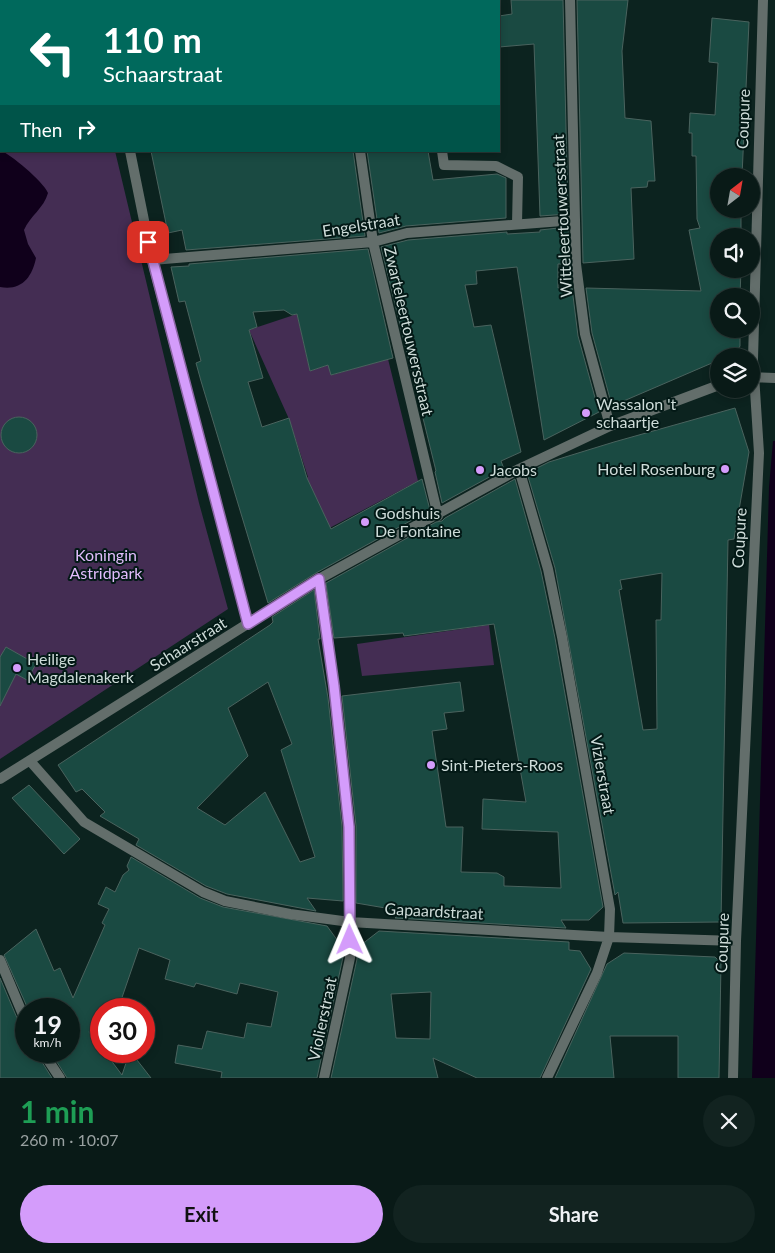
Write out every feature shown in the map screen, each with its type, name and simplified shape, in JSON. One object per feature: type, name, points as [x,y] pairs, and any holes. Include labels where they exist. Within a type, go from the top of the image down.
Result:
[{"type":"street","name":"Witteleertouwersstraat","points":[[570,0],[576,264],[585,334],[610,426]]},
{"type":"street","name":"Coupure","points":[[753,348],[756,179],[763,0]]},
{"type":"street","points":[[130,152],[152,260],[248,624]]},
{"type":"street","name":"Zwarteleertouwersstraat","points":[[360,152],[373,242],[438,516]]},
{"type":"street","points":[[442,152],[444,164],[496,166],[518,177],[517,224]]},
{"type":"street","name":"Engelstraat","points":[[152,260],[373,242],[407,233],[575,220]]},
{"type":"street","points":[[760,377],[774,378]]},
{"type":"street","name":"Schaarstraat","points":[[0,779],[319,579],[438,516],[519,469],[610,426],[710,389]]},
{"type":"street","name":"Coupure","points":[[733,1078],[736,941],[758,454],[754,398]]},
{"type":"street","name":"Vizierstraat","points":[[519,469],[548,569],[562,637],[608,900],[609,937],[597,973],[547,1078]]},
{"type":"street","name":"Violierstraat","points":[[319,579],[334,686],[349,827],[350,922],[350,958],[324,1078]]},
{"type":"street","name":"Gapaardstraat","points":[[30,761],[84,822],[203,892],[225,901],[281,912],[350,922],[609,937],[736,941]]},
{"type":"street","points":[[0,960],[16,998]]},
{"type":"street","points":[[50,1063],[60,1078]]},
{"type":"green space","name":"Koningin Astridpark","points":[[0,152],[115,152],[199,503],[228,609],[0,759]]},
{"type":"green space","points":[[297,314],[310,371],[328,365],[332,375],[388,359],[418,481],[322,532],[299,483],[308,477],[289,419],[249,330]]},
{"type":"green space","points":[[489,625],[494,665],[362,676],[357,644]]},
{"type":"shaded area","points":[[0,152],[3,152],[26,168],[48,193],[24,230],[28,244],[36,258],[32,272],[20,285],[7,288],[0,287]]},
{"type":"shaded area","points":[[773,441],[775,441],[775,1078],[752,1078],[769,487]]},
{"type":"building","points":[[511,0],[563,0],[568,214],[540,216],[534,44],[500,47],[500,16],[512,14]]},
{"type":"building","points":[[577,0],[628,0],[622,51],[625,118],[651,121],[655,181],[648,181],[647,187],[631,188],[634,259],[583,263]]},
{"type":"building","points":[[712,18],[749,22],[742,168],[710,168],[710,218],[741,218],[741,228],[710,228],[710,278],[741,278],[740,288],[710,288],[710,338],[740,338],[740,346],[739,348],[710,348],[710,364],[612,406],[592,333],[586,288],[701,291],[689,230],[700,228],[697,219],[696,156],[692,156],[692,133],[689,133],[690,113],[715,115],[718,63],[709,62]]},
{"type":"building","points":[[151,152],[353,152],[365,236],[186,250],[182,230],[168,233]]},
{"type":"building","points":[[367,152],[428,152],[433,180],[497,174],[506,178],[506,218],[406,226],[379,233]]},
{"type":"building","points":[[568,227],[569,264],[558,264],[558,288],[572,288],[578,336],[599,412],[544,440],[517,267],[476,271],[477,284],[465,285],[474,327],[491,325],[521,452],[501,461],[504,469],[442,503],[436,471],[381,247],[408,240],[507,232],[507,234],[540,232],[540,230]]},
{"type":"building","points":[[368,249],[393,358],[331,375],[328,365],[310,371],[297,314],[292,315],[284,310],[253,312],[257,327],[249,330],[263,378],[248,382],[262,427],[289,418],[307,478],[331,529],[422,479],[430,510],[316,573],[268,603],[196,363],[201,361],[185,301],[179,302],[171,267]]},
{"type":"building","points":[[735,408],[749,452],[734,539],[728,540],[721,922],[623,923],[618,892],[615,895],[555,568],[527,473],[549,462]],"holes":[[[662,573],[661,620],[656,620],[657,729],[643,730],[619,590],[622,589],[620,580]]]},
{"type":"building","points":[[19,417],[31,423],[37,435],[31,447],[19,453],[7,447],[1,435],[7,423]]},
{"type":"building","points":[[515,479],[541,571],[555,638],[603,907],[589,920],[561,920],[566,928],[395,918],[403,911],[356,903],[356,826],[342,696],[460,682],[464,711],[444,713],[447,729],[432,731],[446,827],[463,827],[461,872],[497,873],[504,877],[504,886],[561,888],[558,832],[482,829],[483,799],[526,802],[494,624],[404,636],[403,633],[334,638],[326,583],[436,522],[442,521]]},
{"type":"building","points":[[314,590],[320,639],[318,639],[328,698],[342,827],[343,901],[307,898],[316,911],[227,894],[206,886],[136,845],[139,839],[100,816],[105,812],[82,789],[76,792],[58,765],[270,625],[273,622],[272,617]],"holes":[[[268,682],[292,744],[281,750],[315,857],[300,862],[265,792],[225,825],[197,808],[248,756],[228,708]]]},
{"type":"building","name":"Heilige Magdalenakerk","points":[[6,647],[36,664],[27,680],[16,674],[0,706],[0,657]]},
{"type":"building","points":[[29,785],[80,839],[64,854],[12,798]]},
{"type":"building","points":[[131,857],[200,898],[223,907],[327,926],[343,948],[343,957],[317,1078],[221,1078],[222,1072],[175,1063],[178,1045],[202,1049],[207,1031],[244,1038],[247,1023],[271,1027],[278,992],[240,983],[237,994],[196,983],[194,987],[165,979],[170,960],[139,948],[122,998],[90,998],[90,1063],[113,1063],[122,1075],[126,1063],[139,1063],[151,1078],[67,1078],[58,1063],[80,1063],[80,998],[73,998],[105,925],[102,923],[109,909],[98,904],[106,887],[115,892],[123,875],[129,870],[127,866]]},
{"type":"building","points":[[36,929],[54,971],[60,968],[73,998],[23,998],[4,955]]},
{"type":"building","points":[[379,931],[569,942],[569,950],[580,951],[591,969],[540,1078],[477,1078],[433,1058],[438,1078],[331,1078],[357,959],[357,948]],"holes":[[[431,992],[430,1039],[396,1038],[391,994]]]},
{"type":"building","points":[[624,953],[715,957],[721,963],[719,1078],[678,1078],[678,1036],[610,1036],[614,1078],[555,1078],[607,964]]},
{"type":"building","points":[[0,978],[15,1013],[15,1063],[43,1063],[52,1078],[0,1078]]},
{"type":"place","name":"Wassalon 't schaartje","points":[[586,413]]},
{"type":"place","name":"Hotel Rosenburg","points":[[725,469]]},
{"type":"place","name":"Jacobs","points":[[480,470]]},
{"type":"place","name":"Godshuis De Fontaine","points":[[365,522]]},
{"type":"place","name":"Heilige Magdalenakerk","points":[[17,668]]},
{"type":"place","name":"Sint-Pieters-Roos","points":[[431,765]]},
{"type":"route","points":[[148,242],[248,624],[319,579],[334,686],[349,827],[348,886],[350,940]]}]
